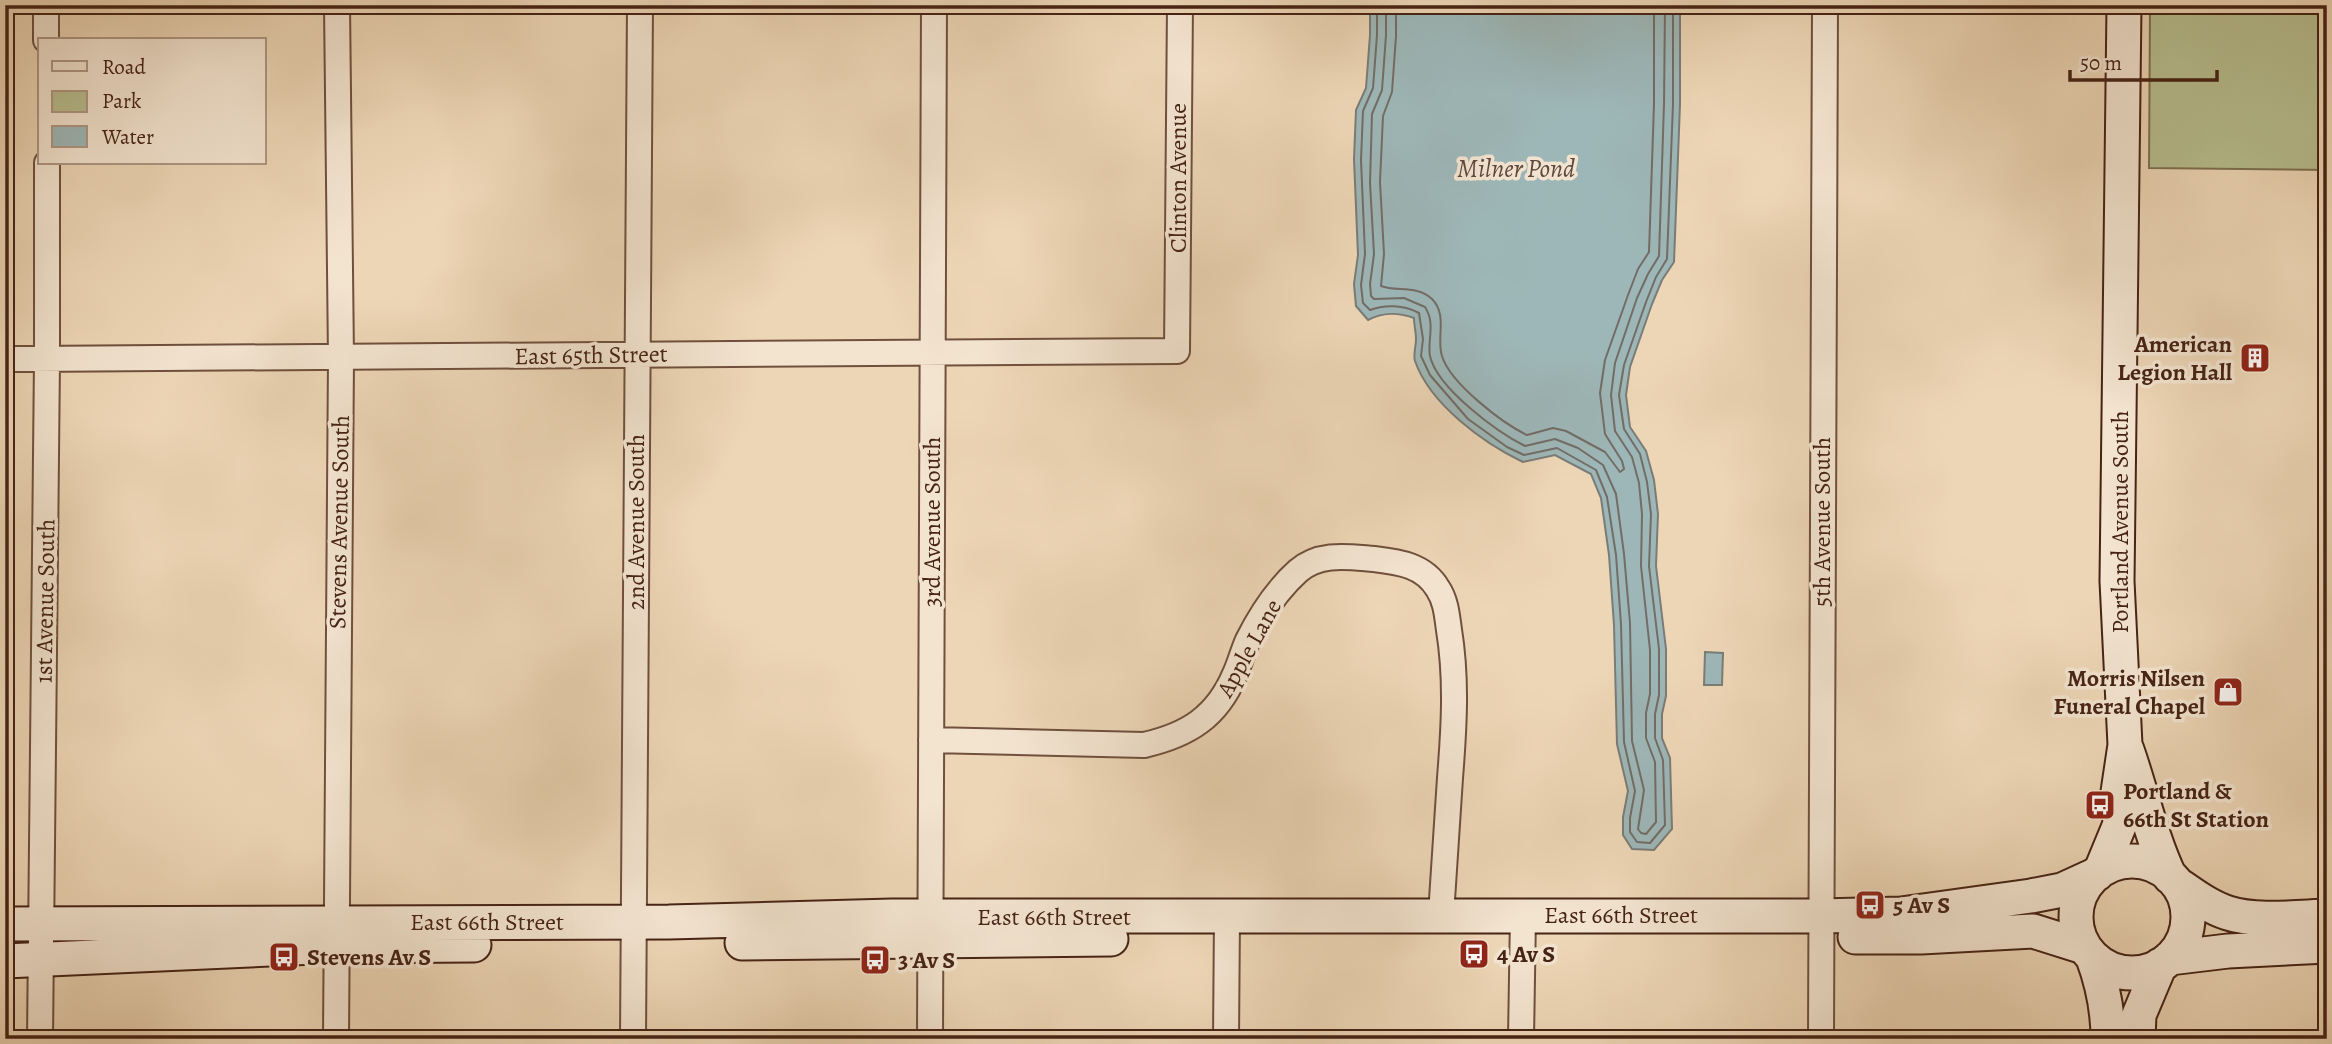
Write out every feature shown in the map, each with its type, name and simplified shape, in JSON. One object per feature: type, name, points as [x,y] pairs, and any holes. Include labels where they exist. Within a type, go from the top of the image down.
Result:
[{"type":"main road","name":"Portland Avenue South","points":[[2099,872],[2120,824],[2118,793],[2125,745],[2116,581],[2124,5]]},
{"type":"main road","name":"Portland Avenue South","points":[[2125,745],[2151,823],[2156,848],[2173,880]]},
{"type":"main road","points":[[2108,1039],[2105,999],[2088,952],[2077,932],[2077,908],[2085,886],[2099,872],[2118,863],[2137,862],[2155,867],[2211,906],[2230,914],[2327,916]]},
{"type":"main road","name":"East 66th Street","points":[[1820,926],[2062,890],[2099,872]]},
{"type":"main road","points":[[2138,1039],[2139,1015],[2165,962],[2183,937],[2188,913],[2184,897],[2173,880]]},
{"type":"main road","name":"East 66th Street","points":[[1227,928],[1441,915],[1522,925]]},
{"type":"main road","name":"East 66th Street","points":[[5,924],[336,934],[1227,928],[1369,935],[1522,925],[1820,926],[1921,937],[2034,931],[2088,952]]},
{"type":"main road","name":"East 66th Street","points":[[5,961],[336,934]]},
{"type":"main road","points":[[2088,952],[2108,968],[2125,973],[2143,972],[2165,962],[2228,951],[2327,946]]},
{"type":"street","points":[[46,5],[46,38]]},
{"type":"street","name":"Stevens Avenue South","points":[[336,1039],[341,358],[337,5]]},
{"type":"street","name":"2nd Avenue South","points":[[633,1039],[640,5]]},
{"type":"street","name":"3rd Avenue South","points":[[930,1039],[934,5]]},
{"type":"street","name":"Clinton Avenue","points":[[1177,351],[1180,5]]},
{"type":"street","name":"5th Avenue South","points":[[1821,1039],[1825,5]]},
{"type":"street","name":"1st Avenue South","points":[[40,1039],[47,164]]},
{"type":"street","name":"East 65th Street","points":[[5,359],[341,358],[932,350],[1177,351]]},
{"type":"street","name":"Apple Lane","points":[[931,740],[1144,745],[1167,740],[1190,730],[1209,715],[1225,696],[1248,640],[1266,611],[1299,570],[1315,561],[1333,556],[1410,565],[1426,575],[1439,590],[1446,608],[1454,663],[1454,719],[1441,915]]},
{"type":"street","points":[[1521,1039],[1522,925]]},
{"type":"street","points":[[1226,1039],[1227,928]]},
{"type":"green space","points":[[2150,5],[2327,5],[2327,170],[2149,168]]},
{"type":"water","name":"Milner Pond","points":[[1370,5],[1680,5],[1680,104],[1674,262],[1662,280],[1652,304],[1630,367],[1626,395],[1630,427],[1646,451],[1654,480],[1658,514],[1656,566],[1666,649],[1666,696],[1662,714],[1662,738],[1670,758],[1672,829],[1654,850],[1632,849],[1623,835],[1628,791],[1617,744],[1609,555],[1601,498],[1591,474],[1555,455],[1523,462],[1475,433],[1445,407],[1422,377],[1414,358],[1414,318],[1390,314],[1368,320],[1356,306],[1356,110],[1366,88]]},
{"type":"water","points":[[1705,652],[1723,653],[1722,685],[1704,685]]},
{"type":"place","name":"American Legion Hall","points":[[2255,358]]},
{"type":"place","name":"Morris Nilsen Funeral Chapel","points":[[2228,692]]},
{"type":"place","name":"Portland & 66th St Station","points":[[2100,805]]},
{"type":"place","name":"5 Av S","points":[[1870,905]]},
{"type":"place","name":"4 Av S","points":[[1474,954]]},
{"type":"place","name":"Stevens Av S","points":[[284,957]]},
{"type":"place","name":"3 Av S","points":[[875,960]]}]
